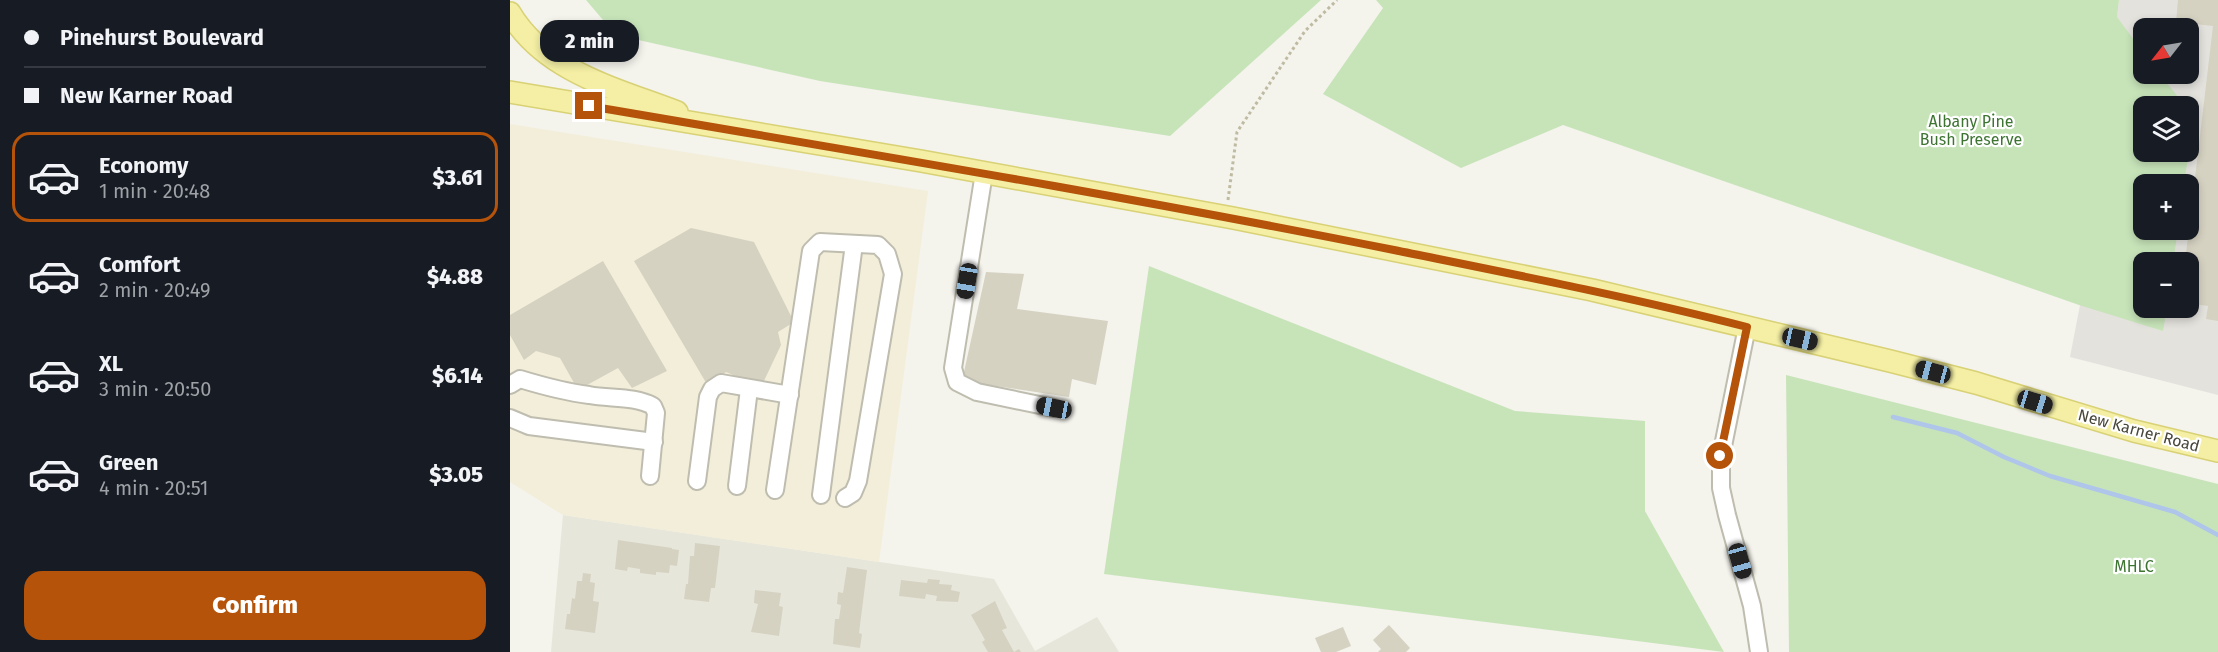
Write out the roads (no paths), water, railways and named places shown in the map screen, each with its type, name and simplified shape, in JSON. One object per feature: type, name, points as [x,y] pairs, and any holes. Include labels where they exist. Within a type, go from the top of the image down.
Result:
[{"type":"main road","points":[[510,13],[537,47],[554,60],[576,72],[720,128]]},
{"type":"main road","name":"New Karner Road","points":[[510,92],[1226,216],[1592,290],[1976,383],[2134,431],[2218,451]]},
{"type":"street","points":[[984,173],[953,368],[957,382],[976,392],[1054,408]]},
{"type":"street","points":[[775,490],[811,251],[820,242],[878,244],[886,254],[893,274],[858,481],[853,493],[845,498]]},
{"type":"street","points":[[820,495],[854,244]]},
{"type":"street","points":[[1747,327],[1720,456],[1721,488],[1752,606],[1759,652]]},
{"type":"street","points":[[510,385],[520,379],[549,388],[591,396],[642,400],[653,406],[656,413],[650,476]]},
{"type":"street","points":[[697,481],[708,397],[712,388],[721,383],[790,395]]},
{"type":"street","points":[[737,486],[749,389]]},
{"type":"street","points":[[510,418],[529,426],[654,442]]},
{"type":"waterway","points":[[1893,417],[1957,433],[2004,457],[2050,476],[2175,512],[2218,535]]},
{"type":"park label","name":"Albany Pine Bush Preserve","points":[[1971,130]]},
{"type":"park label","name":"MHLC","points":[[2134,566]]}]
